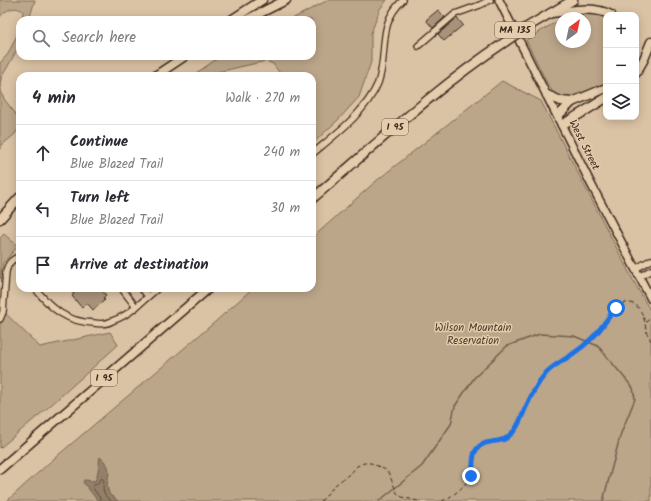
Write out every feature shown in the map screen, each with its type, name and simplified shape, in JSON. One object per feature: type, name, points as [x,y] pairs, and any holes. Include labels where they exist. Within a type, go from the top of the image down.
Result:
[{"type":"highway","points":[[237,16],[262,0]]},
{"type":"highway","points":[[254,16],[286,0]]},
{"type":"highway","name":"I 95","points":[[316,196],[440,90],[472,65],[527,27],[573,0]]},
{"type":"highway","points":[[551,13],[592,10],[604,12]]},
{"type":"highway","points":[[639,68],[651,42]]},
{"type":"highway","points":[[161,72],[179,60]]},
{"type":"highway","points":[[558,116],[572,102],[603,89]]},
{"type":"highway","points":[[547,95],[561,101],[572,102]]},
{"type":"highway","points":[[562,125],[603,100]]},
{"type":"highway","points":[[0,219],[16,201]]},
{"type":"highway","name":"I 95","points":[[0,469],[204,292]]},
{"type":"main road","name":"West Street","points":[[500,0],[651,299]]},
{"type":"street","points":[[316,150],[358,113],[368,102],[380,76],[384,35],[388,23],[403,0]]},
{"type":"street","points":[[418,46],[455,14],[490,0]]},
{"type":"street","points":[[0,319],[3,312],[7,266],[16,258]]},
{"type":"street","points":[[635,269],[651,260]]},
{"type":"street","points":[[639,277],[651,270]]},
{"type":"street","points":[[39,292],[53,308],[68,318],[80,322],[100,324],[107,323],[124,316],[153,292]]},
{"type":"street","points":[[125,292],[136,307]]},
{"type":"street","points":[[144,292],[148,296]]},
{"type":"path","points":[[442,501],[460,490],[471,476],[473,471],[474,455],[477,449],[483,444],[504,439],[511,435],[516,428],[532,394],[547,372],[555,365],[575,353],[597,334],[616,308],[631,302],[638,307],[643,316],[648,335],[651,340]]},
{"type":"path","points":[[645,322],[651,318]]},
{"type":"path","points":[[321,501],[335,485],[352,472],[357,466],[364,463],[371,463],[386,470],[396,493],[402,497],[418,501]]},
{"type":"green space","points":[[0,0],[35,0],[30,16],[22,16],[23,11],[13,8],[5,12],[0,17]]},
{"type":"green space","points":[[328,0],[387,0],[380,9],[371,33],[371,62],[359,97],[338,120],[316,140],[316,72],[279,72],[273,64],[266,61],[217,72],[198,72],[215,60],[316,60],[316,16],[298,16]]},
{"type":"green space","points":[[591,13],[603,15],[603,86],[576,98],[567,99],[554,94],[526,40],[555,23],[555,48],[591,48]]},
{"type":"green space","points":[[16,37],[16,51],[1,78],[1,92],[4,99],[16,115],[16,132],[2,145],[0,149],[0,63],[8,54]]},
{"type":"green space","name":"Wilson Mountain Reservation","points":[[502,81],[541,101],[651,312],[651,501],[7,501],[50,462],[249,292],[316,292],[316,234],[375,182]]},
{"type":"green space","points":[[4,234],[16,244],[16,248],[3,263],[0,279],[0,238]]},
{"type":"green space","points":[[0,308],[40,347],[110,332],[118,345],[0,448]]},
{"type":"water","points":[[100,457],[108,466],[109,473],[107,485],[109,494],[118,501],[98,501],[83,482],[84,480],[95,481]]},
{"type":"building","points":[[438,10],[445,17],[433,28],[426,20]]},
{"type":"building","points":[[457,18],[463,25],[444,41],[438,34]]},
{"type":"building","points":[[71,292],[103,292],[106,295],[103,298],[105,300],[93,310],[87,303],[82,308],[72,296],[74,294]]},
{"type":"waterway","points":[[379,501],[422,466],[451,424],[455,406],[474,378],[507,346],[540,334],[574,336],[598,346],[633,388],[635,399],[621,433],[603,501]]},
{"type":"route","points":[[471,476],[473,471],[474,455],[477,449],[483,444],[504,439],[511,435],[516,428],[532,394],[547,372],[555,365],[575,353],[597,334],[616,308]]}]
